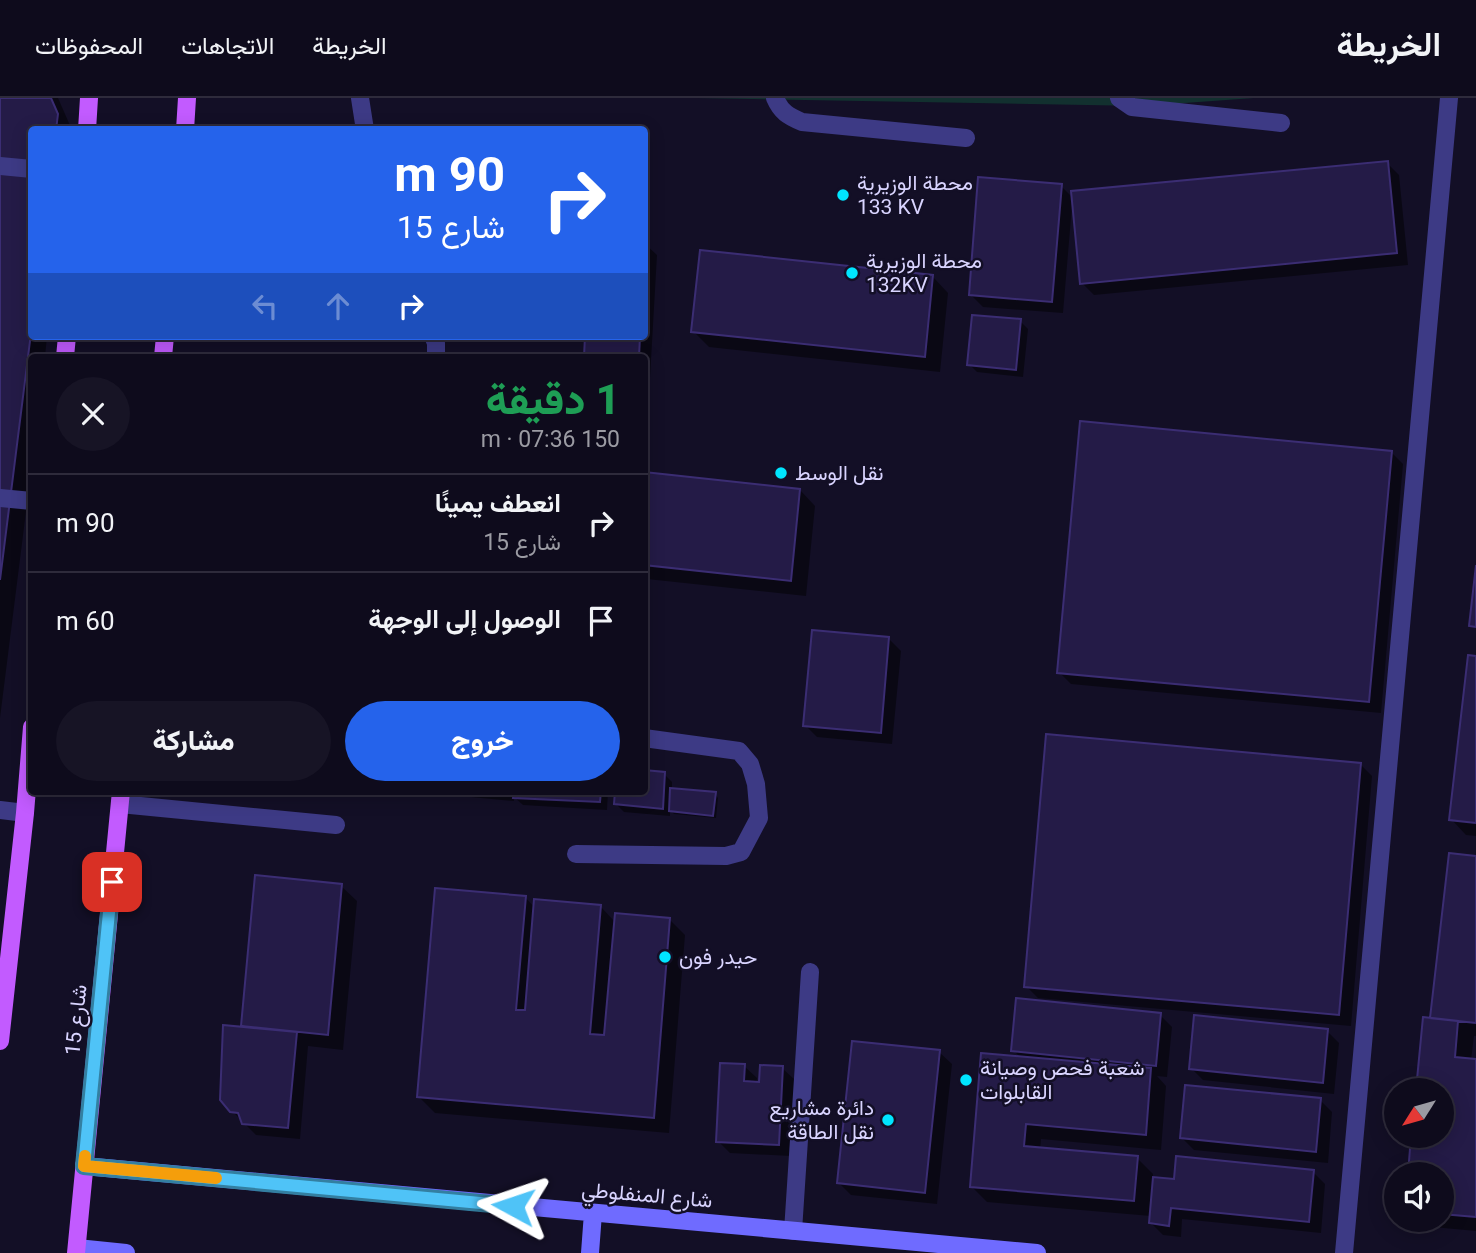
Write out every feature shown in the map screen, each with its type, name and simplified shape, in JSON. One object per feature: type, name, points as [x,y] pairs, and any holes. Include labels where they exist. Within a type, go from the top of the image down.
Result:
[{"type":"main road","points":[[87,126],[89,98]]},
{"type":"main road","points":[[185,126],[188,102]]},
{"type":"main road","points":[[0,1041],[28,776]]},
{"type":"main road","name":"شارع 15","points":[[76,1251],[120,797]]},
{"type":"street","points":[[360,98],[364,126]]},
{"type":"street","points":[[775,98],[781,110],[802,122],[966,138]]},
{"type":"street","points":[[1119,98],[1132,107],[1282,123]]},
{"type":"street","points":[[1344,1253],[1449,98]]},
{"type":"street","points":[[0,166],[28,169]]},
{"type":"street","points":[[0,498],[28,501]]},
{"type":"street","points":[[576,854],[726,856],[741,852],[759,818],[756,784],[750,764],[740,751],[648,739]]},
{"type":"street","points":[[120,797],[336,825]]},
{"type":"street","points":[[0,810],[25,813]]},
{"type":"street","points":[[793,1231],[810,972]]},
{"type":"street","name":"شارع المنفلوطي","points":[[84,1166],[1037,1253]]},
{"type":"street","points":[[590,1253],[593,1213]]},
{"type":"street","points":[[76,1251],[126,1253]]},
{"type":"green space","points":[[697,98],[1254,98],[1143,106]]},
{"type":"building","points":[[0,98],[51,98],[58,114],[56,126],[28,126],[28,340],[30,340],[0,580]]},
{"type":"building","points":[[1388,161],[1397,253],[1080,284],[1071,191]]},
{"type":"building","points":[[978,177],[1062,184],[1052,302],[969,295]]},
{"type":"building","points":[[700,250],[933,275],[925,357],[691,332]]},
{"type":"building","points":[[972,315],[1021,319],[1016,370],[967,365]]},
{"type":"building","points":[[585,340],[640,340],[639,354],[584,354]]},
{"type":"building","points":[[1080,421],[1392,451],[1369,702],[1057,673]]},
{"type":"building","points":[[648,472],[800,489],[791,581],[648,565]]},
{"type":"building","points":[[1476,565],[1476,627],[1469,626]]},
{"type":"building","points":[[812,630],[889,637],[881,733],[803,726]]},
{"type":"building","points":[[1468,655],[1476,656],[1476,823],[1449,820]]},
{"type":"building","points":[[1046,734],[1361,763],[1339,1015],[1024,987]]},
{"type":"building","points":[[648,770],[665,772],[663,809],[614,804],[615,795],[648,795]]},
{"type":"building","points":[[670,788],[716,792],[713,816],[669,811]]},
{"type":"building","points":[[513,795],[601,795],[600,802],[513,798]]},
{"type":"building","points":[[1449,853],[1476,856],[1476,1023],[1430,1018]]},
{"type":"building","points":[[255,875],[342,884],[328,1035],[241,1026]]},
{"type":"building","points":[[435,888],[526,896],[516,1010],[525,1010],[534,899],[601,905],[590,1034],[604,1035],[615,913],[670,918],[654,1118],[417,1097]]},
{"type":"building","points":[[1016,998],[1161,1013],[1156,1066],[1011,1051]]},
{"type":"building","points":[[1194,1015],[1328,1029],[1323,1083],[1189,1069]]},
{"type":"building","points":[[1423,1017],[1458,1021],[1455,1057],[1476,1059],[1476,1217],[1454,1215],[1454,1162],[1409,1162],[1410,1148],[1454,1148],[1454,1078],[1417,1078]]},
{"type":"building","points":[[223,1025],[297,1032],[288,1128],[242,1124],[238,1113],[230,1112],[220,1100]]},
{"type":"building","points":[[852,1041],[940,1050],[925,1193],[837,1183]]},
{"type":"building","points":[[981,1053],[1151,1068],[1146,1135],[1026,1124],[1024,1146],[1138,1156],[1134,1201],[970,1187]]},
{"type":"building","points":[[720,1063],[745,1064],[744,1081],[759,1082],[760,1065],[783,1066],[779,1145],[716,1142]]},
{"type":"building","points":[[1185,1085],[1321,1098],[1316,1152],[1180,1138]]},
{"type":"building","points":[[1176,1156],[1314,1170],[1309,1222],[1171,1208],[1169,1226],[1149,1223],[1153,1177],[1174,1179]]},
{"type":"slow traffic","points":[[85,1156],[84,1166],[216,1178]]},
{"type":"place","name":"محطة الوزيرية 133 KV","points":[[843,195]]},
{"type":"place","name":"محطة الوزيرية 132KV","points":[[852,273]]},
{"type":"place","name":"نقل الوسط","points":[[781,473]]},
{"type":"place","name":"حيدر فون","points":[[665,957]]},
{"type":"place","name":"شعبة فحص وصيانة القابلوات","points":[[966,1080]]},
{"type":"place","name":"دائرة مشاريع نقل الطاقة","points":[[888,1120]]},
{"type":"route","points":[[112,882],[84,1166],[513,1206]]}]
